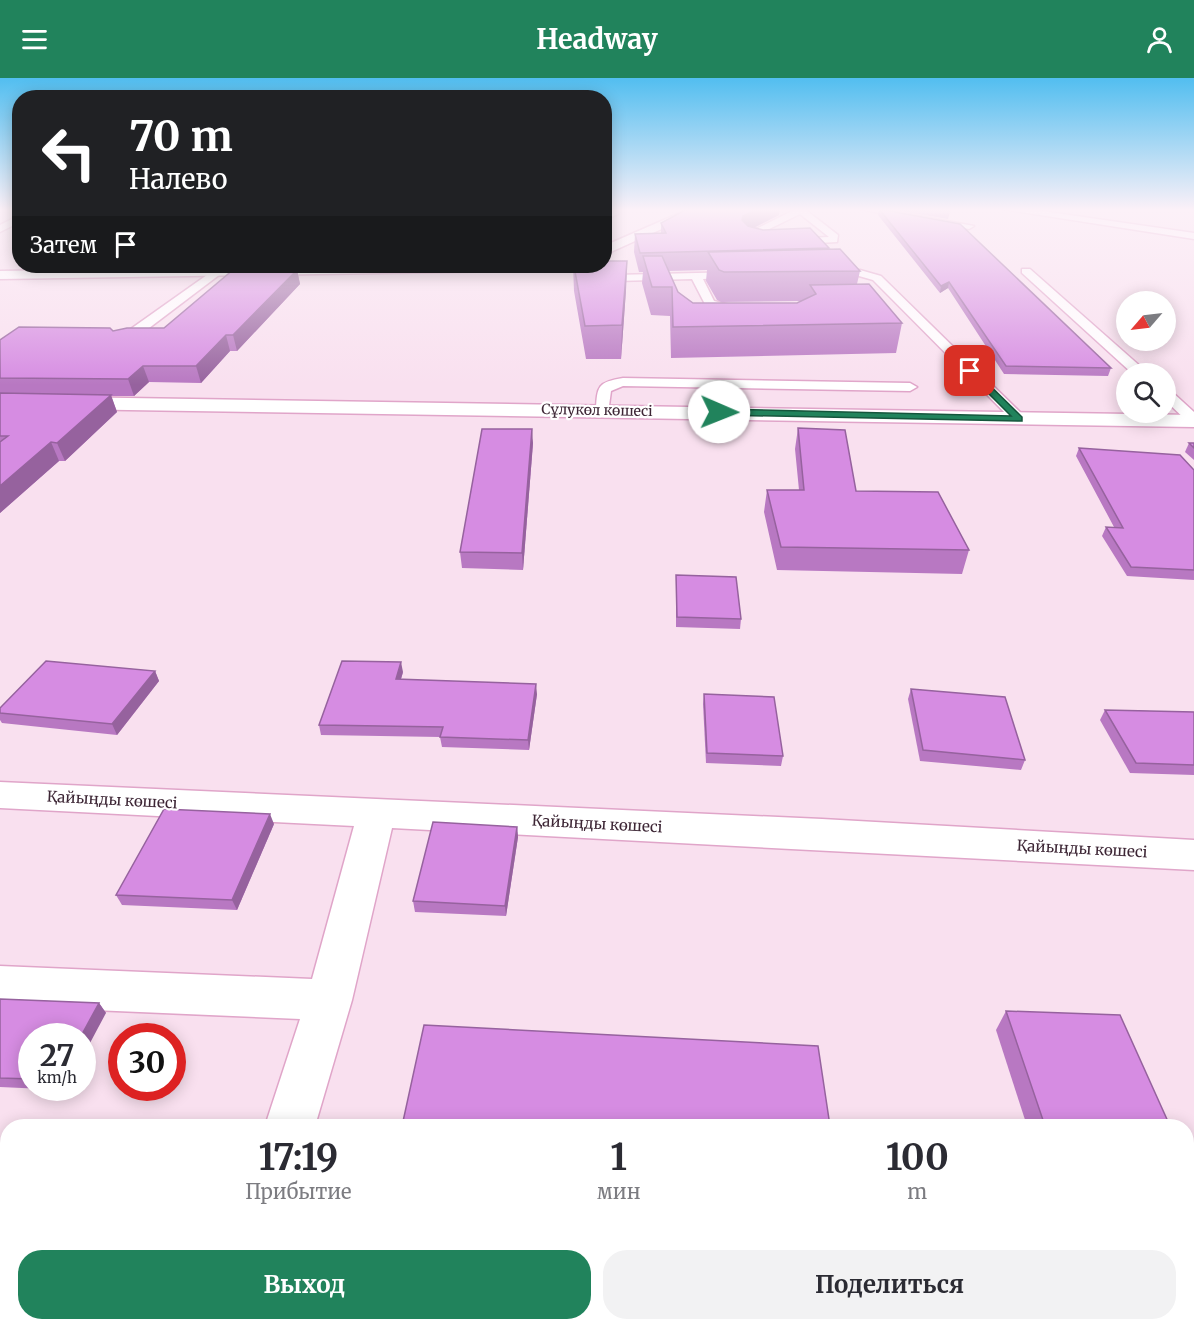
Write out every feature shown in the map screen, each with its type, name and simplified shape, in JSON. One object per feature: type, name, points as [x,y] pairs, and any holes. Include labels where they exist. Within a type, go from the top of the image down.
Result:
[{"type":"street","points":[[0,275],[145,273]]},
{"type":"street","name":"Сұлукөл көшесі","points":[[0,402],[1194,420]]},
{"type":"street","name":"Қайыңды көшесі","points":[[0,795],[822,834],[1194,855]]},
{"type":"street","points":[[292,1119],[329,1000],[376,814]]},
{"type":"street","points":[[0,986],[329,1000]]},
{"type":"lane","points":[[1026,271],[1130,363]]},
{"type":"lane","points":[[123,341],[217,273]]},
{"type":"lane","points":[[595,273],[615,278],[669,283],[696,277],[755,275]]},
{"type":"lane","points":[[814,273],[860,273],[876,278],[1019,419]]},
{"type":"lane","points":[[696,277],[710,304],[719,308],[758,309]]},
{"type":"lane","points":[[882,307],[904,306]]},
{"type":"lane","points":[[603,410],[604,390],[610,384],[623,382],[910,387]]},
{"type":"lane","points":[[1176,403],[1194,420]]},
{"type":"building","points":[[612,267],[626,267],[622,325],[585,326],[575,273],[612,273]]},
{"type":"building","points":[[646,267],[667,267],[678,292],[693,303],[797,303],[816,294],[810,285],[869,284],[902,323],[673,327],[672,287],[652,287]]},
{"type":"building","points":[[717,267],[857,267],[860,271],[724,272]]},
{"type":"building","points":[[926,267],[1006,267],[1111,368],[1006,366],[949,282],[941,286]]},
{"type":"building","points":[[229,273],[294,273],[233,335],[226,335],[196,366],[143,366],[128,379],[0,378],[0,340],[19,327],[110,328],[113,331],[127,328],[164,328]]},
{"type":"building","points":[[0,393],[111,395],[57,443],[51,442],[0,486],[0,442],[8,436],[0,436]]},
{"type":"building","points":[[798,428],[845,430],[856,491],[938,492],[969,550],[781,547],[767,490],[804,490]]},
{"type":"building","points":[[482,429],[532,429],[522,553],[460,552]]},
{"type":"building","points":[[1079,448],[1180,455],[1194,470],[1194,570],[1131,567],[1106,527],[1123,528]]},
{"type":"building","points":[[676,575],[736,577],[741,619],[677,617]]},
{"type":"building","points":[[46,661],[155,671],[112,724],[0,713],[0,708]]},
{"type":"building","points":[[342,661],[401,662],[396,679],[536,684],[528,740],[440,737],[443,727],[319,725]]},
{"type":"building","points":[[911,689],[1005,697],[1025,760],[923,750]]},
{"type":"building","points":[[704,694],[774,697],[783,756],[707,753]]},
{"type":"building","points":[[1105,710],[1194,712],[1194,765],[1136,763]]},
{"type":"building","points":[[164,809],[270,814],[232,900],[116,895]]},
{"type":"building","points":[[433,822],[517,827],[505,906],[413,901]]},
{"type":"building","points":[[0,999],[99,1003],[88,1023],[18,1023],[18,1079],[0,1078]]},
{"type":"building","points":[[1006,1011],[1120,1015],[1167,1119],[1043,1119]]},
{"type":"building","points":[[424,1025],[818,1046],[829,1119],[404,1119]]},
{"type":"route","points":[[719,412],[1019,419],[970,371]]}]
